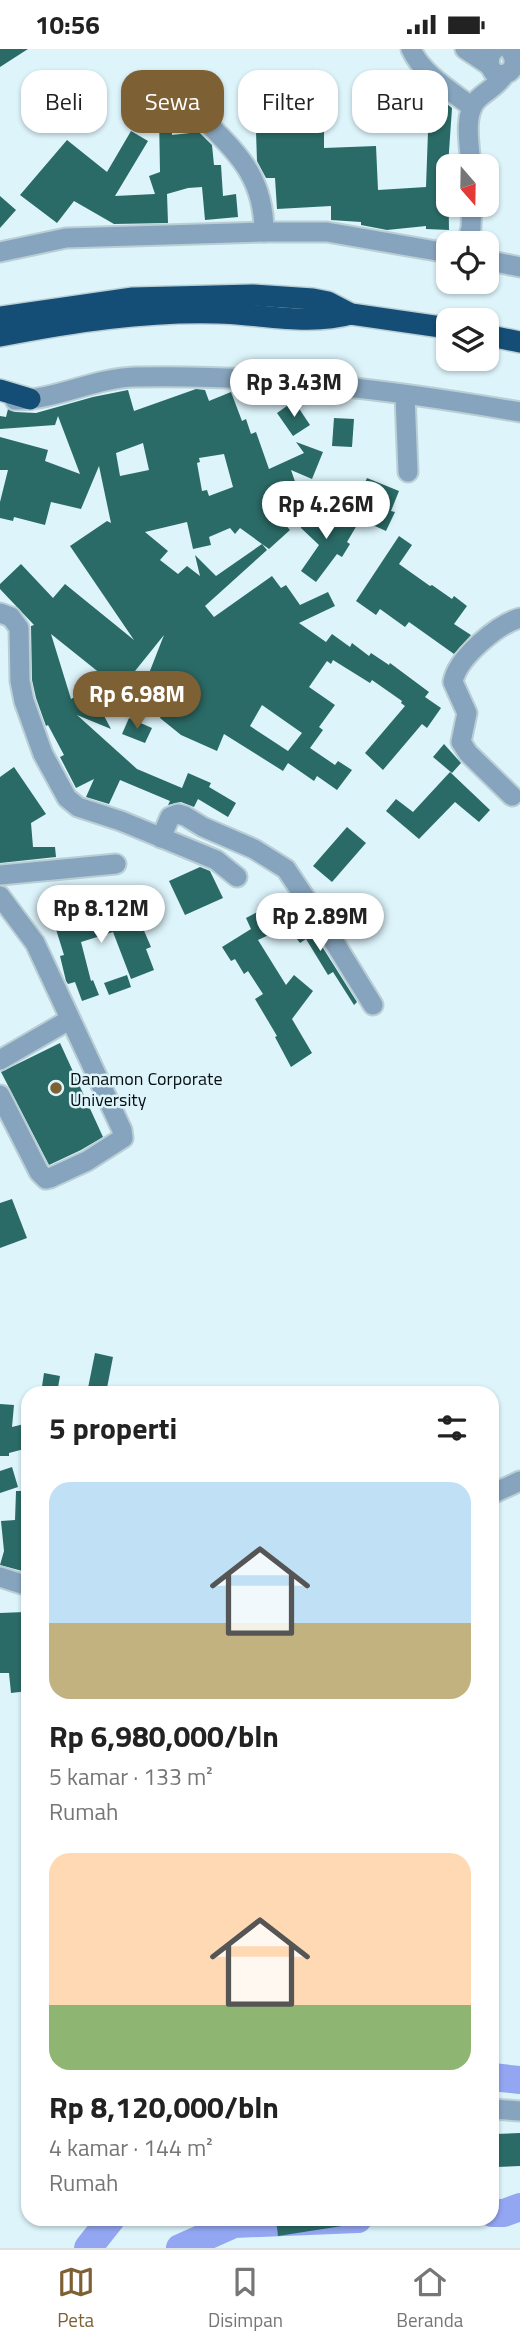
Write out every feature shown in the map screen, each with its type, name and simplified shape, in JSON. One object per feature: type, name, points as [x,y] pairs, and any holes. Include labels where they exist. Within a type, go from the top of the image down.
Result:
[{"type":"highway","points":[[0,317],[133,298],[253,295],[313,299],[328,302],[351,314]]},
{"type":"highway","points":[[0,336],[72,322],[218,313],[320,319],[351,314],[436,326]]},
{"type":"highway","points":[[0,347],[19,342],[41,328]]},
{"type":"highway","points":[[499,338],[520,342]]},
{"type":"highway","points":[[0,390],[30,400]]},
{"type":"street","points":[[411,49],[431,75],[472,107]]},
{"type":"street","points":[[465,49],[504,62],[497,85],[472,107],[471,154]]},
{"type":"street","points":[[218,133],[247,167],[261,199],[264,232]]},
{"type":"street","points":[[0,252],[66,238],[264,232],[327,232],[436,251]]},
{"type":"street","points":[[499,263],[520,267]]},
{"type":"street","points":[[0,399],[30,400],[108,380],[134,377],[334,384],[520,412]]},
{"type":"street","points":[[405,395],[408,472]]},
{"type":"street","points":[[0,613],[11,617],[19,628],[20,681],[24,701],[39,745],[62,791],[79,807],[216,860],[237,877]]},
{"type":"street","points":[[512,796],[468,753],[461,742],[467,713],[453,682],[458,668],[482,642],[504,625],[520,618]]},
{"type":"street","points":[[160,838],[170,817],[182,815],[254,849],[286,869],[373,1005]]},
{"type":"street","points":[[0,875],[116,864]]},
{"type":"street","points":[[0,896],[35,943],[124,1134],[122,1141],[87,1161],[46,1179],[39,1172],[0,1095]]},
{"type":"street","points":[[0,1060],[69,1020]]},
{"type":"street","points":[[499,1491],[520,1481]]},
{"type":"street","points":[[0,1577],[21,1584]]},
{"type":"street","points":[[499,2110],[520,2111]]},
{"type":"building","points":[[0,49],[28,49],[0,67]]},
{"type":"building","points":[[448,105],[452,108],[449,154],[436,154],[436,217],[449,217],[449,230],[426,229],[426,226],[387,230],[361,225],[361,222],[331,220],[331,206],[277,209],[275,178],[266,178],[257,161],[256,133],[324,133],[324,148],[376,146],[378,190],[426,187],[428,133],[448,133]]},
{"type":"building","points":[[130,133],[148,141],[115,196],[155,194],[149,176],[160,172],[159,133],[200,133],[212,145],[214,165],[221,165],[223,196],[236,194],[238,217],[205,220],[202,187],[167,194],[168,223],[114,224],[74,201],[57,223],[20,195],[67,140],[107,172]]},
{"type":"building","points":[[0,196],[16,210],[0,228]]},
{"type":"building","points":[[196,389],[205,390],[209,401],[231,392],[242,421],[246,419],[251,434],[256,432],[269,469],[304,453],[296,442],[323,452],[312,479],[291,470],[299,493],[268,506],[290,530],[269,549],[240,528],[235,534],[230,528],[209,537],[211,545],[193,549],[187,522],[145,532],[168,551],[160,560],[178,574],[187,566],[200,576],[195,555],[216,576],[262,544],[267,550],[205,606],[214,617],[272,576],[281,588],[286,585],[300,605],[328,592],[335,606],[299,623],[326,642],[332,634],[350,647],[352,643],[369,656],[371,653],[389,665],[390,663],[429,692],[425,697],[441,708],[427,728],[422,724],[383,770],[365,753],[405,706],[372,680],[370,683],[333,660],[331,664],[327,661],[309,687],[335,705],[319,727],[323,730],[310,748],[335,765],[338,761],[352,770],[337,790],[317,776],[314,781],[288,763],[283,771],[224,734],[217,751],[181,735],[160,718],[168,699],[146,681],[164,635],[102,712],[111,729],[77,715],[137,769],[182,788],[188,773],[211,783],[209,787],[236,803],[228,817],[198,799],[194,807],[181,802],[168,805],[170,801],[120,780],[109,804],[86,797],[94,779],[76,788],[60,757],[64,755],[48,725],[46,726],[36,698],[32,680],[31,626],[34,625],[0,589],[0,584],[21,564],[53,598],[65,584],[134,640],[70,546],[107,521],[111,523],[99,466],[81,509],[51,502],[45,525],[14,517],[13,521],[0,518],[0,502],[8,470],[0,470],[0,437],[48,450],[45,461],[80,474],[58,416],[55,425],[0,429],[0,416],[6,417],[8,409],[36,413],[128,390],[134,411]],"holes":[[[143,443],[149,470],[120,476],[116,453]],[[224,454],[233,487],[209,496],[207,490],[202,491],[197,463],[200,462],[199,458]],[[51,634],[101,674],[87,690],[71,699]],[[262,705],[302,733],[288,751],[250,726]]]},
{"type":"building","points":[[294,401],[310,425],[293,436],[277,413]]},
{"type":"building","points":[[334,418],[354,419],[352,447],[332,446]]},
{"type":"building","points":[[367,478],[399,491],[391,511],[395,512],[386,531],[357,518],[367,494],[361,492]]},
{"type":"building","points":[[314,508],[330,523],[336,513],[357,525],[342,557],[337,554],[316,582],[301,571],[319,545],[301,528],[301,523]]},
{"type":"building","points":[[399,536],[412,545],[399,564],[430,586],[452,599],[454,596],[467,606],[454,624],[471,635],[454,654],[409,622],[405,627],[380,609],[376,615],[356,601]]},
{"type":"building","points":[[129,718],[152,728],[145,743],[122,734]]},
{"type":"building","points":[[444,744],[461,763],[452,773],[433,757]]},
{"type":"building","points":[[14,767],[46,814],[31,823],[33,847],[55,847],[56,857],[0,863],[0,777]]},
{"type":"building","points":[[450,772],[490,810],[479,822],[455,802],[419,839],[386,811],[396,799],[413,812]]},
{"type":"building","points":[[347,827],[366,843],[332,882],[313,866]]},
{"type":"building","points":[[200,867],[210,871],[223,898],[185,915],[169,881]]},
{"type":"building","points":[[289,895],[302,916],[290,930],[288,926],[258,940],[286,985],[294,975],[313,991],[292,1019],[312,1053],[291,1067],[275,1037],[277,1036],[255,999],[263,994],[248,971],[244,974],[235,959],[231,961],[222,947],[251,929],[246,918]]},
{"type":"building","points":[[346,895],[356,911],[344,919],[334,903]]},
{"type":"building","points":[[121,901],[131,930],[142,926],[151,947],[146,949],[154,970],[131,979],[113,932],[81,942],[91,981],[93,980],[99,995],[82,1001],[75,982],[68,984],[66,981],[60,956],[64,955],[54,923]]},
{"type":"building","points":[[306,921],[357,1002],[354,1005],[333,972],[328,975],[306,939],[300,943],[290,930]]},
{"type":"building","points":[[127,975],[131,987],[109,995],[104,983]]},
{"type":"building","points":[[60,1043],[103,1137],[49,1165],[1,1072]]},
{"type":"building","points":[[12,1199],[27,1238],[0,1248],[0,1203]]},
{"type":"building","points":[[95,1353],[113,1357],[107,1386],[88,1386]]},
{"type":"building","points":[[44,1373],[60,1376],[58,1386],[42,1386]]},
{"type":"building","points":[[0,1404],[14,1405],[12,1427],[21,1425],[21,1450],[9,1453],[9,1456],[0,1456]]},
{"type":"building","points":[[12,1467],[18,1487],[0,1493],[0,1471]]},
{"type":"building","points":[[16,1491],[21,1491],[21,1571],[0,1565],[4,1551],[1,1521],[15,1520]]},
{"type":"building","points":[[21,1612],[21,1692],[11,1693],[9,1673],[0,1673],[0,1613]]},
{"type":"building","points":[[520,2133],[520,2166],[499,2167],[499,2134]]},
{"type":"building","points":[[277,2226],[342,2226],[278,2236]]},
{"type":"waterway","points":[[499,2078],[520,2080]]},
{"type":"waterway","points":[[499,2213],[520,2207]]},
{"type":"waterway","points":[[88,2248],[105,2226]]},
{"type":"waterway","points":[[180,2248],[230,2226]]},
{"type":"place","name":"Danamon Corporate University","points":[[56,1088]]}]
